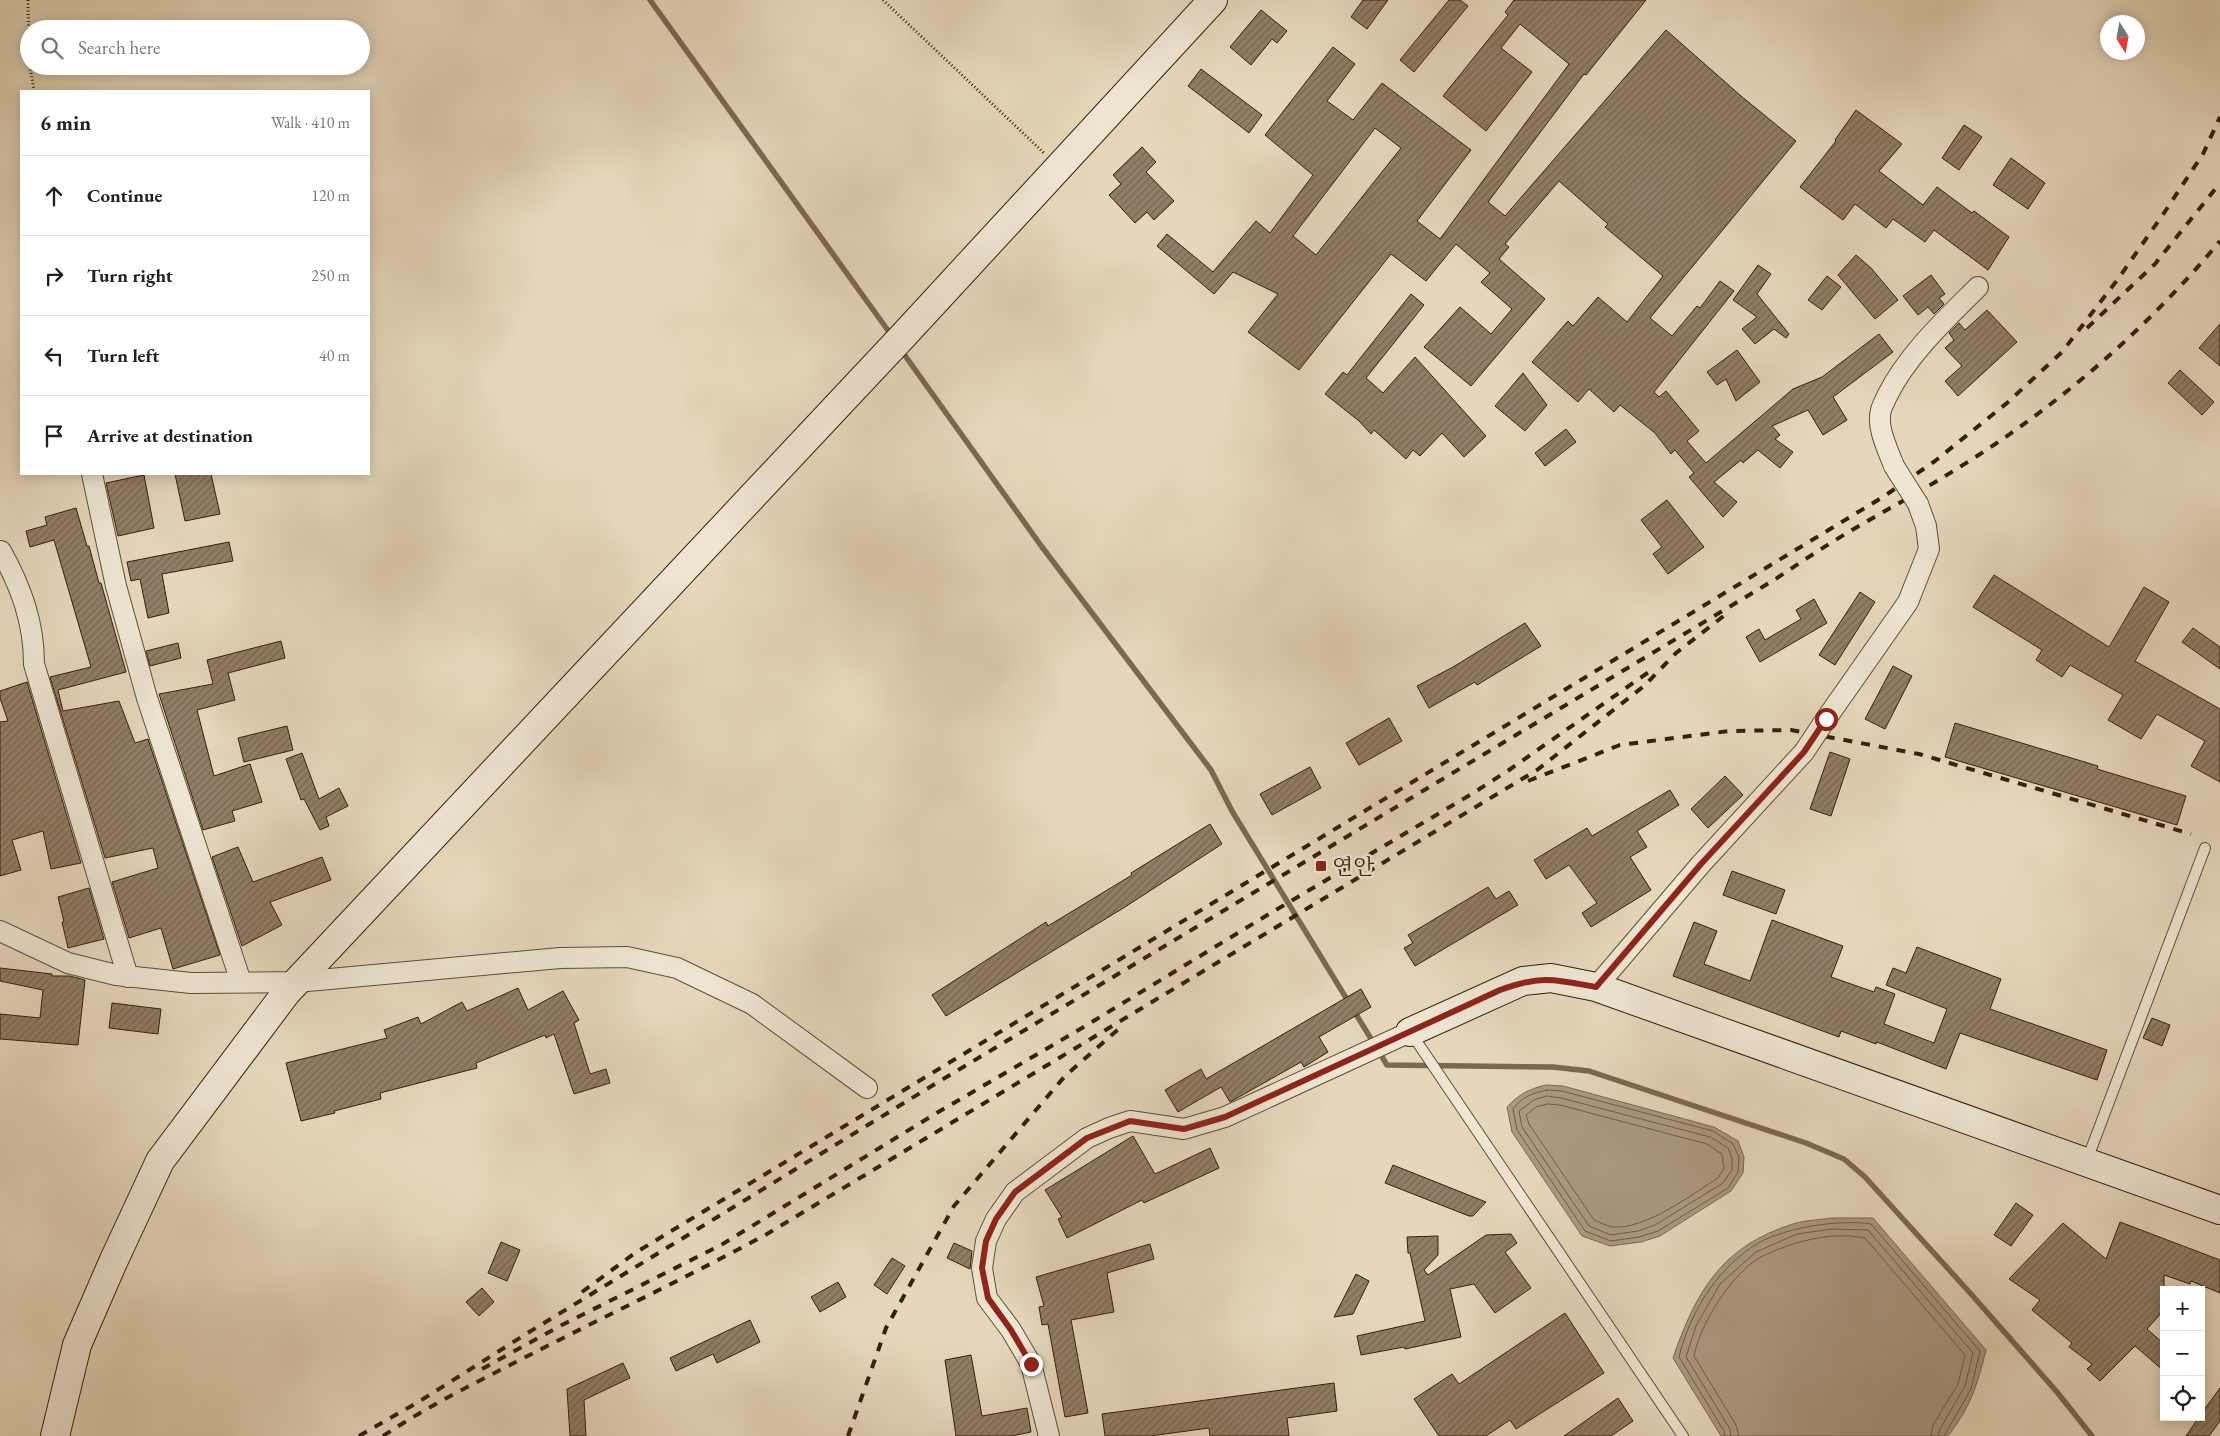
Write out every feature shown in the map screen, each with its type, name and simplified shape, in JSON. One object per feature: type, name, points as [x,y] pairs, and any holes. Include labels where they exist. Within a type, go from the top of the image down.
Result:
[{"type":"street","points":[[55,1436],[77,1345],[160,1161],[286,994],[903,336],[1213,0]]},
{"type":"street","points":[[1596,987],[1701,864],[1804,752],[1908,602],[1929,549],[1926,526],[1918,504],[1894,466],[1881,427],[1880,411],[1893,386],[1912,358],[1943,321],[1978,287]]},
{"type":"street","points":[[92,475],[116,586],[147,698],[241,982]]},
{"type":"street","points":[[1,551],[15,576],[29,614],[34,643],[34,664],[128,977]]},
{"type":"street","points":[[0,932],[68,963],[128,977],[191,983],[297,982],[560,958],[627,957],[677,968],[752,1004],[868,1088]]},
{"type":"street","points":[[1049,1436],[1031,1364],[1011,1330],[988,1298],[982,1268],[986,1241],[992,1226],[1015,1192],[1087,1138],[1109,1128],[1130,1121],[1184,1129],[1225,1117],[1524,982],[1551,978],[1596,987],[2220,1210]]},
{"type":"lane","points":[[2086,1162],[2205,848]]},
{"type":"lane","points":[[1410,1032],[1683,1436]]},
{"type":"path","points":[[28,0],[28,20]]},
{"type":"path","points":[[883,0],[1059,166]]},
{"type":"path","points":[[31,75],[34,90]]},
{"type":"water","points":[[1546,1085],[1563,1086],[1714,1127],[1738,1141],[1744,1157],[1743,1173],[1731,1191],[1660,1236],[1641,1242],[1610,1246],[1582,1236],[1512,1132],[1507,1107],[1525,1093]]},
{"type":"water","points":[[1831,1218],[1873,1218],[1986,1350],[1968,1405],[1948,1436],[1721,1436],[1673,1358],[1691,1312],[1702,1292],[1730,1258],[1768,1233],[1798,1223]]},
{"type":"building","points":[[1363,0],[1388,0],[1367,29],[1351,17]]},
{"type":"building","points":[[1449,0],[1460,0],[1468,6],[1414,72],[1400,60]]},
{"type":"building","points":[[1514,0],[1646,0],[1586,75],[1584,74],[1488,202],[1505,216],[1666,30],[1796,141],[1650,318],[1672,336],[1697,306],[1700,308],[1720,281],[1734,291],[1654,392],[1659,397],[1666,391],[1699,431],[1687,441],[1706,463],[1793,389],[1822,377],[1879,334],[1893,352],[1833,397],[1847,420],[1823,435],[1808,410],[1772,426],[1780,435],[1775,439],[1793,452],[1780,468],[1758,450],[1743,463],[1741,460],[1714,482],[1737,502],[1723,517],[1689,477],[1694,473],[1675,450],[1671,454],[1655,433],[1620,405],[1614,412],[1589,389],[1578,402],[1532,362],[1568,321],[1573,326],[1598,297],[1627,322],[1663,276],[1605,227],[1608,224],[1559,181],[1505,244],[1509,247],[1499,259],[1545,299],[1471,386],[1424,347],[1460,307],[1491,334],[1512,309],[1481,282],[1490,273],[1456,244],[1426,281],[1391,254],[1299,370],[1248,332],[1278,294],[1233,272],[1214,294],[1157,246],[1167,234],[1213,272],[1256,221],[1270,233],[1313,175],[1265,135],[1333,47],[1355,64],[1327,101],[1353,120],[1382,83],[1471,150],[1417,221],[1440,239],[1569,64],[1520,24],[1501,48],[1532,72],[1486,131],[1443,96],[1508,15],[1505,12]],"holes":[[[1375,128],[1401,148],[1316,255],[1293,236]]]},
{"type":"building","points":[[1261,10],[1287,31],[1277,43],[1272,39],[1251,65],[1230,47]]},
{"type":"building","points":[[1201,69],[1262,115],[1249,133],[1188,86]]},
{"type":"building","points":[[1856,110],[1902,144],[1879,171],[1923,205],[1937,187],[2009,237],[1988,270],[1934,230],[1925,242],[1893,219],[1886,228],[1855,204],[1843,220],[1800,187],[1836,141]]},
{"type":"building","points":[[1964,125],[1982,137],[1959,170],[1942,158]]},
{"type":"building","points":[[1142,147],[1156,162],[1146,172],[1174,201],[1154,220],[1147,212],[1135,223],[1109,195],[1121,184],[1113,175]]},
{"type":"building","points":[[2011,158],[2045,183],[2028,209],[1993,185]]},
{"type":"building","points":[[1856,255],[1871,268],[1898,300],[1875,319],[1838,275]]},
{"type":"building","points":[[1758,265],[1771,274],[1757,294],[1789,334],[1786,338],[1774,329],[1755,344],[1742,329],[1757,317],[1733,300]]},
{"type":"building","points":[[1931,275],[1945,294],[1939,298],[1944,304],[1934,314],[1928,307],[1918,315],[1903,296]]},
{"type":"building","points":[[1827,276],[1841,287],[1822,310],[1808,300]]},
{"type":"building","points":[[1411,294],[1424,305],[1366,378],[1383,393],[1415,357],[1486,436],[1464,457],[1442,433],[1420,456],[1413,450],[1406,459],[1374,430],[1371,434],[1359,421],[1325,394],[1343,372],[1347,375]]},
{"type":"building","points":[[1987,310],[2017,342],[1958,396],[1945,381],[1962,366],[1945,348],[1954,340],[1949,333],[1959,323],[1965,330]]},
{"type":"building","points":[[2220,324],[2220,366],[2199,348]]},
{"type":"building","points":[[1737,350],[1760,382],[1736,401],[1726,379],[1717,385],[1707,372]]},
{"type":"building","points":[[2180,370],[2214,402],[2202,415],[2168,383]]},
{"type":"building","points":[[1523,373],[1547,405],[1525,431],[1495,406]]},
{"type":"building","points":[[1566,429],[1576,442],[1545,466],[1535,453]]},
{"type":"building","points":[[144,475],[154,528],[118,536],[106,483]]},
{"type":"building","points":[[175,475],[211,475],[220,514],[185,521]]},
{"type":"building","points":[[1667,500],[1704,547],[1668,574],[1653,554],[1662,547],[1641,520]]},
{"type":"building","points":[[76,508],[99,583],[101,583],[126,672],[58,690],[63,711],[119,701],[135,743],[148,739],[220,955],[173,969],[161,928],[129,938],[112,882],[158,868],[153,848],[105,858],[50,677],[91,667],[54,540],[30,547],[26,531],[47,525],[45,517]]},
{"type":"building","points":[[229,542],[233,561],[162,574],[169,613],[148,618],[140,579],[131,581],[127,562]]},
{"type":"building","points":[[1994,575],[2109,647],[2144,587],[2169,602],[2135,661],[2220,709],[2220,782],[2191,766],[2205,741],[2157,714],[2141,739],[2108,720],[2123,695],[2070,665],[2062,677],[2036,660],[2042,650],[1973,607]]},
{"type":"building","points":[[1860,592],[1875,602],[1835,665],[1819,655]]},
{"type":"building","points":[[1814,599],[1827,623],[1760,662],[1746,637],[1759,629],[1765,640],[1801,619],[1796,610]]},
{"type":"building","points":[[1525,623],[1541,646],[1477,685],[1475,682],[1429,708],[1417,686],[1453,667]]},
{"type":"building","points":[[2193,628],[2220,647],[2220,669],[2182,642]]},
{"type":"building","points":[[281,641],[285,658],[228,673],[235,700],[197,710],[214,776],[250,764],[262,802],[232,811],[235,821],[203,830],[159,694],[213,684],[207,660]]},
{"type":"building","points":[[178,643],[181,658],[150,666],[146,651]]},
{"type":"building","points":[[1893,666],[1912,676],[1885,729],[1865,719]]},
{"type":"building","points":[[27,682],[81,863],[51,869],[43,831],[12,840],[21,870],[0,876],[0,722],[8,721],[0,698],[0,691]]},
{"type":"building","points":[[1389,718],[1402,741],[1359,765],[1346,743]]},
{"type":"building","points":[[1955,723],[2098,766],[2097,769],[2186,796],[2177,825],[1945,757]]},
{"type":"building","points":[[287,726],[293,750],[244,762],[238,738]]},
{"type":"building","points":[[1830,752],[1850,759],[1831,816],[1810,809]]},
{"type":"building","points":[[302,753],[319,799],[339,788],[348,806],[326,817],[329,826],[320,830],[304,799],[301,800],[286,759]]},
{"type":"building","points":[[1310,767],[1321,788],[1272,815],[1260,794]]},
{"type":"building","points":[[1725,776],[1743,795],[1708,828],[1691,809]]},
{"type":"building","points":[[1670,790],[1679,805],[1637,831],[1647,847],[1630,857],[1651,890],[1591,927],[1582,913],[1597,903],[1569,865],[1546,879],[1534,860],[1587,828],[1592,836]]},
{"type":"building","points":[[1210,824],[1222,844],[1125,907],[946,1016],[932,995],[1046,922],[1048,926],[1132,875],[1131,873]]},
{"type":"building","points":[[238,847],[253,882],[322,857],[331,880],[270,902],[282,925],[242,946],[212,857]]},
{"type":"building","points":[[1732,871],[1785,890],[1776,914],[1723,895]]},
{"type":"building","points":[[1488,887],[1496,899],[1509,891],[1518,905],[1415,966],[1404,948],[1413,943],[1408,935]]},
{"type":"building","points":[[89,888],[104,939],[68,948],[58,897]]},
{"type":"building","points":[[1772,920],[1843,946],[1831,977],[1874,992],[1876,987],[1895,994],[1884,1024],[1934,1043],[1947,1009],[1886,985],[1893,968],[1906,973],[1917,947],[2001,979],[1990,1009],[2107,1050],[2097,1080],[1960,1033],[1946,1069],[1877,1042],[1876,1044],[1841,1031],[1839,1037],[1673,976],[1694,922],[1717,931],[1704,964],[1750,981]]},
{"type":"building","points":[[0,968],[52,974],[52,976],[70,976],[85,980],[78,1045],[0,1039],[0,1014],[40,1018],[43,990],[0,981]]},
{"type":"building","points":[[518,988],[528,1010],[563,991],[579,1020],[574,1023],[590,1074],[606,1069],[610,1083],[574,1094],[554,1034],[546,1038],[545,1035],[476,1063],[477,1068],[380,1093],[381,1099],[301,1121],[286,1063],[387,1038],[384,1030],[418,1017],[421,1024],[462,1002],[467,1011]]},
{"type":"building","points":[[1361,989],[1371,1007],[1319,1037],[1328,1052],[1304,1067],[1301,1062],[1230,1102],[1221,1087],[1178,1112],[1165,1090],[1201,1069],[1206,1079]]},
{"type":"building","points":[[112,1003],[161,1009],[158,1034],[109,1028]]},
{"type":"building","points":[[2152,1018],[2170,1025],[2162,1046],[2143,1038]]},
{"type":"building","points":[[1133,1136],[1155,1174],[1210,1148],[1219,1168],[1144,1203],[1142,1200],[1067,1238],[1058,1219],[1062,1217],[1045,1190]]},
{"type":"building","points":[[1393,1165],[1486,1202],[1473,1216],[1469,1216],[1385,1183]]},
{"type":"building","points":[[2016,1203],[2033,1215],[2011,1246],[1994,1235]]},
{"type":"building","points":[[2120,1222],[2220,1260],[2220,1293],[2191,1281],[2190,1284],[2164,1275],[2164,1286],[2160,1286],[2160,1314],[2147,1329],[2160,1340],[2160,1368],[2135,1346],[2100,1381],[2087,1369],[2092,1364],[2069,1347],[2072,1343],[2032,1310],[2040,1300],[2009,1279],[2063,1223],[2106,1259]]},
{"type":"building","points":[[1511,1234],[1517,1243],[1505,1252],[1531,1288],[1495,1313],[1474,1284],[1450,1289],[1461,1337],[1405,1349],[1404,1347],[1361,1355],[1357,1336],[1425,1321],[1410,1253],[1408,1253],[1407,1237],[1438,1236],[1438,1255],[1424,1270],[1428,1275],[1486,1235]]},
{"type":"building","points":[[501,1242],[520,1250],[507,1281],[488,1273]]},
{"type":"building","points":[[954,1243],[972,1251],[970,1269],[947,1258]]},
{"type":"building","points":[[1150,1244],[1154,1259],[1107,1273],[1114,1312],[1071,1320],[1088,1413],[1065,1417],[1048,1324],[1042,1325],[1039,1307],[1044,1306],[1036,1277]]},
{"type":"building","points":[[892,1258],[905,1266],[887,1294],[874,1285]]},
{"type":"building","points":[[1356,1274],[1369,1281],[1353,1314],[1334,1317]]},
{"type":"building","points":[[838,1282],[846,1297],[820,1312],[811,1297]]},
{"type":"building","points":[[482,1288],[494,1302],[479,1316],[466,1302]]},
{"type":"building","points":[[1565,1313],[1604,1373],[1516,1429],[1510,1420],[1486,1436],[1439,1436],[1414,1399],[1452,1374],[1459,1384]]},
{"type":"building","points":[[750,1320],[760,1342],[717,1363],[713,1354],[676,1371],[670,1358]]},
{"type":"building","points":[[971,1355],[982,1416],[1027,1408],[1031,1432],[1012,1436],[956,1436],[945,1360]]},
{"type":"building","points":[[623,1363],[630,1378],[584,1400],[586,1436],[570,1436],[567,1389]]},
{"type":"building","points":[[1334,1383],[1337,1411],[1287,1418],[1289,1436],[1210,1436],[1209,1428],[1150,1436],[1105,1436],[1102,1414]]},
{"type":"building","points":[[2220,1388],[2220,1421],[2209,1436],[2186,1436],[2196,1421],[2205,1421],[2205,1409]]},
{"type":"building","points":[[1618,1398],[1633,1421],[1611,1436],[1564,1436]]},
{"type":"waterway","points":[[650,0],[892,336]]},
{"type":"waterway","points":[[901,350],[1042,547],[1211,770],[1232,811],[1387,1065],[1553,1067],[1589,1071],[1806,1143],[1844,1159],[1865,1177],[1971,1294],[2057,1392],[2092,1436]]},
{"type":"railway","points":[[582,1292],[635,1253],[1883,497],[1935,461],[2007,403],[2062,352],[2118,279],[2164,213],[2203,154],[2220,117]]},
{"type":"railway","points":[[2087,328],[2155,264],[2220,183]]},
{"type":"railway","points":[[359,1436],[420,1401],[930,1087],[1774,580],[1994,445],[2065,393],[2131,336],[2192,274],[2220,241]]},
{"type":"railway","points":[[383,1436],[465,1388],[767,1234],[1537,770],[1644,686],[1676,653],[1725,615]]},
{"type":"railway","points":[[482,1369],[560,1326],[721,1245],[935,1114],[1470,795],[1509,770],[1653,669]]},
{"type":"railway","points":[[1528,781],[1620,745],[1729,731],[1791,730],[1919,754],[2191,834]]},
{"type":"railway","points":[[848,1436],[886,1328],[954,1206],[1065,1076],[1122,1026]]},
{"type":"place","name":"연안","points":[[1321,866]]},
{"type":"route","points":[[1031,1364],[1011,1330],[988,1298],[982,1268],[986,1241],[996,1219],[1015,1192],[1087,1138],[1109,1128],[1130,1121],[1184,1129],[1225,1117],[1500,990],[1524,982],[1551,978],[1596,987],[1701,864],[1804,752],[1826,719]]}]
